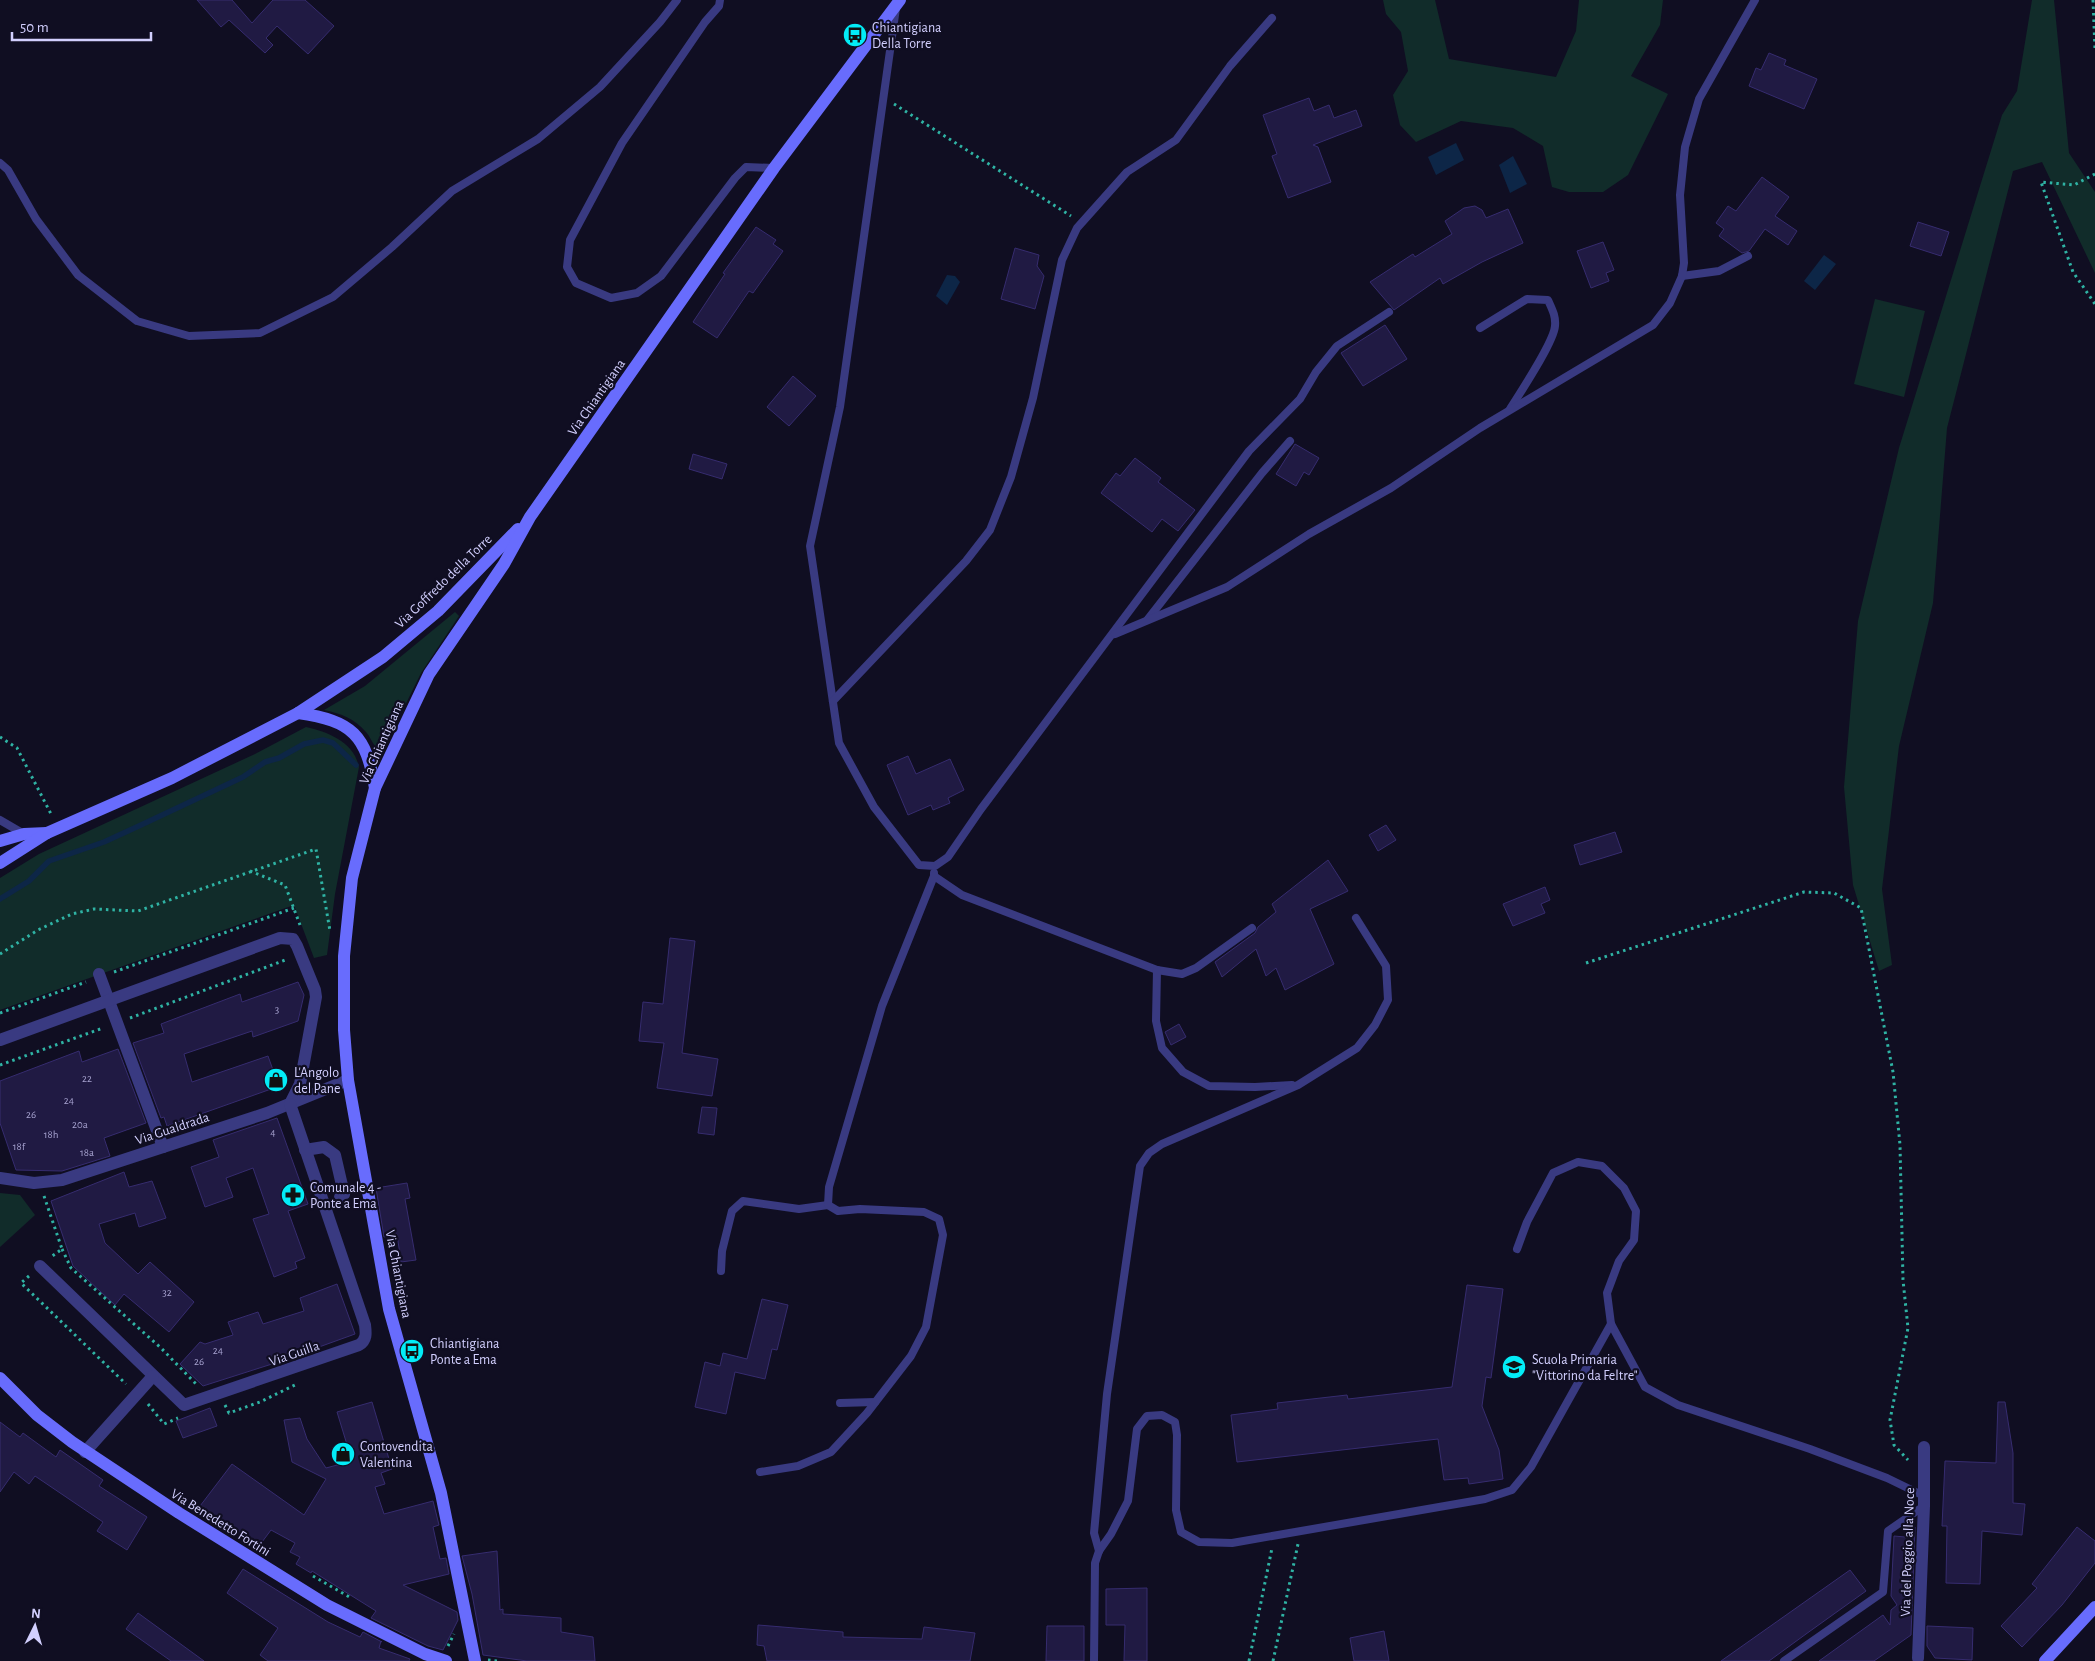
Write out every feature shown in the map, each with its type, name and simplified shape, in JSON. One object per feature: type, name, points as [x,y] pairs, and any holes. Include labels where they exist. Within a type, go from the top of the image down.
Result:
[{"type":"street","name":"Via Chiantigiana","points":[[475,1661],[441,1493],[389,1309],[348,1080],[343,991],[346,924],[352,878],[375,788],[429,674],[504,564],[530,517],[774,168],[898,2]]},
{"type":"street","name":"Via Goffredo della Torre","points":[[0,863],[46,834],[180,773],[298,713],[383,657],[438,610],[530,517]]},
{"type":"street","points":[[298,713],[329,719],[350,730],[358,738],[369,757],[375,788]]},
{"type":"street","name":"Via Goffredo della Torre","points":[[0,841],[24,834],[46,834]]},
{"type":"street","points":[[0,1040],[280,938],[293,940],[316,990],[316,997],[300,1084],[290,1104]]},
{"type":"street","points":[[100,976],[163,1147]]},
{"type":"street","name":"Via Gualdrada","points":[[0,1178],[34,1183],[62,1180],[290,1104],[348,1080]]},
{"type":"street","name":"Via Guilla","points":[[40,1266],[184,1405],[354,1348],[364,1342],[365,1324],[290,1104]]},
{"type":"street","points":[[306,1150],[324,1147],[335,1155],[344,1194],[340,1197]]},
{"type":"street","points":[[85,1452],[153,1376]]},
{"type":"street","name":"Via Benedetto Fortini","points":[[0,1378],[37,1415],[85,1452],[179,1514],[327,1605],[425,1654],[446,1661]]},
{"type":"street","name":"Via del Poggio alla Noce","points":[[1917,1660],[1924,1501],[1924,1447]]},
{"type":"street","points":[[2045,1661],[2095,1606]]},
{"type":"lane","points":[[0,163],[8,170],[36,219],[78,275],[137,321],[189,336],[260,332],[333,297],[392,247],[452,191],[538,139],[600,87],[660,22],[677,0]]},
{"type":"lane","points":[[720,0],[719,6],[705,22],[622,143],[570,240],[567,267],[576,283],[611,298],[637,294],[661,276],[735,178],[746,167],[774,168]]},
{"type":"lane","points":[[1113,635],[1227,587],[1309,534],[1391,488],[1509,411],[1653,325],[1670,303],[1682,276],[1684,263],[1680,195],[1686,147],[1699,99],[1755,0]]},
{"type":"lane","points":[[898,2],[840,407],[810,546],[839,743],[874,806],[919,865],[934,866],[948,857],[981,809],[1249,451],[1300,399],[1316,372],[1337,346],[1389,312]]},
{"type":"lane","points":[[832,701],[966,562],[990,530],[1011,477],[1033,398],[1062,260],[1077,228],[1127,172],[1176,140],[1230,66],[1272,18]]},
{"type":"lane","points":[[1682,276],[1719,270],[1748,256]]},
{"type":"lane","points":[[1480,328],[1528,299],[1548,300],[1554,314],[1556,328],[1509,411]]},
{"type":"lane","points":[[1146,620],[1262,473],[1290,441]]},
{"type":"lane","points":[[0,820],[24,834]]},
{"type":"lane","points":[[828,1205],[829,1187],[882,1006],[934,876],[934,866]]},
{"type":"lane","points":[[934,876],[962,895],[1157,970],[1182,974],[1196,968],[1252,928]]},
{"type":"lane","points":[[1099,1551],[1094,1533],[1107,1394],[1140,1166],[1149,1153],[1162,1144],[1298,1085],[1357,1048],[1375,1025],[1388,1000],[1386,966],[1356,918]]},
{"type":"lane","points":[[1157,970],[1156,1021],[1162,1048],[1183,1072],[1209,1086],[1255,1087],[1298,1085]]},
{"type":"lane","points":[[1518,1249],[1527,1222],[1553,1173],[1578,1162],[1602,1166],[1624,1188],[1636,1211],[1634,1240],[1619,1261],[1607,1293],[1611,1324],[1645,1387],[1678,1405],[1819,1452],[1887,1478],[1924,1501],[1888,1531],[1883,1592],[1784,1661]]},
{"type":"lane","points":[[721,1271],[722,1251],[732,1211],[743,1201],[799,1209],[828,1205],[838,1210],[860,1209],[924,1212],[939,1219],[944,1235],[926,1328],[911,1356],[875,1402],[831,1452],[798,1466],[760,1472]]},
{"type":"lane","points":[[1094,1661],[1095,1563],[1099,1551],[1111,1534],[1128,1502],[1137,1429],[1147,1416],[1162,1415],[1175,1422],[1178,1435],[1176,1510],[1181,1532],[1199,1542],[1232,1543],[1485,1499],[1512,1490],[1531,1467],[1611,1324]]},
{"type":"lane","points":[[840,1403],[875,1402]]},
{"type":"path","points":[[2093,0],[2095,49]]},
{"type":"path","points":[[884,98],[1082,223]]},
{"type":"path","points":[[2095,174],[2074,185],[2041,182],[2072,272],[2095,304]]},
{"type":"path","points":[[0,736],[17,748],[59,828]]},
{"type":"path","points":[[0,954],[38,930],[72,914],[94,909],[138,911],[316,849],[332,934]]},
{"type":"path","points":[[250,871],[285,885],[300,925]]},
{"type":"path","points":[[1586,963],[1804,892],[1834,893],[1861,908],[1893,1072],[1900,1145],[1903,1280],[1908,1328],[1890,1420],[1894,1445],[1910,1461],[1924,1468]]},
{"type":"path","points":[[0,1013],[294,908]]},
{"type":"path","points":[[0,1065],[291,958],[293,963]]},
{"type":"path","points":[[44,1195],[62,1249],[71,1268],[160,1348],[202,1390]]},
{"type":"path","points":[[62,1249],[21,1283],[126,1384]]},
{"type":"path","points":[[1273,1661],[1301,1531]]},
{"type":"path","points":[[1249,1661],[1275,1535]]},
{"type":"green space","points":[[1383,0],[1435,0],[1449,59],[1556,77],[1576,31],[1579,0],[1663,0],[1660,25],[1631,76],[1668,94],[1628,175],[1603,192],[1569,192],[1552,187],[1543,146],[1513,128],[1461,121],[1416,142],[1400,125],[1393,95],[1408,71],[1401,32],[1386,14]]},
{"type":"green space","points":[[2032,0],[2054,0],[2069,153],[2095,192],[2095,273],[2042,162],[2013,171],[1947,428],[1933,603],[1899,746],[1882,889],[1892,965],[1879,971],[1853,885],[1844,787],[1858,621],[1899,448],[2002,115],[2017,91]]},
{"type":"green space","points":[[1875,299],[1925,311],[1904,397],[1854,384]]},
{"type":"green space","points":[[455,612],[459,616],[421,673],[385,746],[375,746],[362,727],[352,720],[324,710],[365,686]]},
{"type":"green space","points":[[306,727],[331,735],[346,745],[352,751],[359,767],[335,894],[327,955],[314,958],[294,905],[0,1010],[0,878],[39,854],[255,754]]},
{"type":"green space","points":[[0,1193],[20,1195],[35,1215],[0,1247]]},
{"type":"water","points":[[1456,143],[1464,160],[1436,175],[1428,157]]},
{"type":"water","points":[[1513,156],[1527,184],[1510,193],[1499,165]]},
{"type":"water","points":[[1824,255],[1836,264],[1815,290],[1804,281]]},
{"type":"water","points":[[947,275],[955,276],[960,282],[947,305],[936,296]]},
{"type":"building","points":[[197,0],[232,0],[252,23],[273,0],[305,0],[334,26],[308,54],[277,26],[266,38],[273,45],[265,53],[229,20],[221,27]]},
{"type":"building","points":[[1769,53],[1786,60],[1784,65],[1817,79],[1804,109],[1749,86],[1756,68],[1761,70]]},
{"type":"building","points":[[1309,98],[1314,111],[1329,105],[1334,118],[1356,110],[1362,126],[1313,145],[1318,147],[1331,182],[1288,198],[1272,156],[1277,154],[1263,115]]},
{"type":"building","points":[[1762,177],[1789,197],[1775,216],[1797,231],[1788,245],[1765,229],[1749,251],[1742,253],[1719,236],[1724,229],[1716,223],[1728,206],[1736,211]]},
{"type":"building","points":[[1475,206],[1482,210],[1486,218],[1508,209],[1523,243],[1482,262],[1443,284],[1440,278],[1394,310],[1370,282],[1413,254],[1415,257],[1452,234],[1445,221],[1464,208]]},
{"type":"building","points":[[1918,222],[1949,232],[1941,256],[1910,246]]},
{"type":"building","points":[[756,227],[776,240],[773,244],[783,251],[753,293],[749,291],[717,338],[693,322],[725,274],[723,273]]},
{"type":"building","points":[[1603,242],[1614,270],[1606,273],[1609,281],[1591,288],[1577,251]]},
{"type":"building","points":[[1015,248],[1039,255],[1037,266],[1044,276],[1035,309],[1001,299]]},
{"type":"building","points":[[1385,325],[1407,359],[1363,386],[1341,353]]},
{"type":"building","points":[[793,376],[816,396],[789,426],[767,407]]},
{"type":"building","points":[[1295,444],[1319,458],[1309,475],[1304,472],[1296,486],[1276,474]]},
{"type":"building","points":[[693,454],[727,464],[722,479],[689,469]]},
{"type":"building","points":[[1135,458],[1161,478],[1158,482],[1195,510],[1178,531],[1162,519],[1152,532],[1101,493],[1116,473],[1120,476]]},
{"type":"building","points":[[908,756],[916,774],[950,759],[964,790],[948,798],[950,803],[933,810],[931,805],[908,815],[887,765]]},
{"type":"building","points":[[1386,825],[1396,840],[1378,851],[1369,835]]},
{"type":"building","points":[[1615,832],[1622,852],[1580,865],[1574,845]]},
{"type":"building","points":[[1328,860],[1348,891],[1310,909],[1334,964],[1285,990],[1276,968],[1266,976],[1256,949],[1222,977],[1215,962],[1255,933],[1258,927],[1276,912],[1272,904]]},
{"type":"building","points":[[1545,887],[1550,900],[1541,904],[1545,913],[1513,926],[1503,904]]},
{"type":"building","points":[[670,938],[695,941],[682,1053],[718,1059],[712,1096],[657,1088],[664,1043],[639,1041],[643,1002],[663,1004]]},
{"type":"building","points":[[298,982],[304,995],[298,1021],[253,1037],[252,1031],[184,1054],[192,1082],[268,1056],[273,1070],[288,1083],[167,1126],[164,1117],[161,1118],[133,1043],[164,1033],[161,1024],[240,994],[242,1002]]},
{"type":"building","points":[[1179,1024],[1186,1037],[1171,1045],[1165,1032]]},
{"type":"building","points":[[118,1049],[146,1123],[104,1138],[110,1156],[62,1171],[16,1170],[0,1123],[0,1081],[79,1051],[82,1062]]},
{"type":"building","points":[[702,1107],[717,1108],[714,1135],[698,1133]]},
{"type":"building","points":[[277,1118],[308,1204],[288,1211],[305,1258],[295,1262],[297,1268],[274,1277],[253,1219],[269,1214],[253,1168],[226,1178],[233,1197],[205,1207],[191,1167],[219,1157],[213,1140]]},
{"type":"building","points":[[124,1172],[129,1187],[152,1181],[166,1218],[139,1227],[135,1213],[99,1224],[105,1243],[138,1274],[150,1262],[194,1302],[169,1332],[124,1294],[115,1305],[73,1266],[51,1201]]},
{"type":"building","points":[[407,1183],[410,1198],[405,1199],[416,1260],[401,1262],[397,1234],[384,1237],[376,1188]]},
{"type":"building","points":[[337,1284],[355,1334],[272,1364],[203,1386],[180,1364],[200,1342],[205,1344],[233,1335],[228,1322],[258,1312],[263,1324],[304,1311],[300,1298]]},
{"type":"building","points":[[1467,1285],[1503,1289],[1491,1378],[1486,1377],[1482,1406],[1499,1450],[1503,1479],[1469,1484],[1468,1478],[1444,1480],[1438,1439],[1237,1462],[1231,1415],[1278,1409],[1277,1403],[1347,1395],[1348,1399],[1452,1387]]},
{"type":"building","points":[[762,1299],[788,1305],[777,1350],[772,1349],[765,1379],[735,1372],[726,1414],[695,1407],[705,1362],[720,1366],[723,1353],[747,1359]]},
{"type":"building","points":[[372,1402],[392,1469],[381,1473],[385,1484],[375,1487],[384,1514],[433,1501],[439,1525],[433,1527],[440,1559],[446,1558],[449,1574],[403,1585],[457,1612],[458,1620],[443,1650],[428,1646],[371,1618],[376,1611],[312,1571],[311,1573],[296,1564],[300,1557],[290,1552],[295,1543],[271,1530],[259,1546],[197,1510],[232,1464],[304,1515],[326,1479],[292,1462],[284,1420],[300,1418],[307,1439],[326,1468],[352,1461],[337,1412]]},
{"type":"building","points":[[1998,1402],[2005,1402],[2013,1453],[2013,1503],[2025,1504],[2022,1535],[1982,1531],[1980,1584],[1946,1583],[1947,1526],[1942,1526],[1945,1461],[1996,1463]]},
{"type":"building","points":[[210,1408],[217,1426],[183,1438],[176,1421]]},
{"type":"building","points":[[0,1422],[20,1437],[23,1433],[56,1457],[60,1450],[103,1480],[99,1486],[147,1517],[127,1550],[97,1531],[103,1522],[35,1476],[29,1484],[14,1472],[0,1492]]},
{"type":"building","points":[[1905,1526],[1915,1527],[1911,1635],[1874,1661],[1819,1661],[1883,1615],[1890,1625],[1891,1610],[1897,1605],[1891,1596],[1894,1536],[1905,1537]]},
{"type":"building","points":[[2077,1527],[2095,1541],[2095,1563],[2062,1605],[2022,1647],[2001,1626],[2037,1588],[2032,1584]]},
{"type":"building","points":[[497,1551],[500,1610],[503,1609],[503,1614],[561,1618],[561,1632],[593,1637],[595,1661],[527,1661],[483,1655],[472,1594],[462,1556]]},
{"type":"building","points":[[243,1569],[328,1622],[360,1637],[363,1632],[381,1641],[379,1648],[410,1659],[409,1661],[268,1661],[260,1655],[278,1628],[227,1593]]},
{"type":"building","points":[[1850,1570],[1866,1591],[1769,1661],[1721,1661]]},
{"type":"building","points":[[1147,1588],[1147,1661],[1124,1661],[1125,1625],[1106,1625],[1106,1589]]},
{"type":"building","points":[[138,1613],[204,1661],[171,1661],[126,1629]]},
{"type":"building","points":[[758,1625],[843,1632],[843,1637],[922,1639],[924,1627],[975,1633],[970,1661],[767,1661],[764,1646],[757,1645]]},
{"type":"building","points":[[1047,1626],[1084,1626],[1084,1661],[1046,1661]]},
{"type":"building","points":[[1927,1626],[1973,1628],[1972,1660],[1935,1658],[1927,1646]]},
{"type":"building","points":[[1384,1631],[1389,1661],[1354,1661],[1350,1638]]},
{"type":"waterway","points":[[0,899],[29,881],[49,861],[104,842],[243,777],[265,762],[279,758],[304,744],[323,740],[333,743],[356,765]]},
{"type":"place","name":"Chiantigiana Della Torre","points":[[855,35]]},
{"type":"place","name":"L'Angolo del Pane","points":[[276,1080]]},
{"type":"place","name":"Comunale 4 - Ponte a Ema","points":[[293,1195]]},
{"type":"place","name":"Chiantigiana Ponte a Ema","points":[[412,1351]]},
{"type":"place","name":"Scuola Primaria \"Vittorino da Feltre\"","points":[[1514,1367]]},
{"type":"place","name":"Contovendita Valentina","points":[[343,1454]]}]
